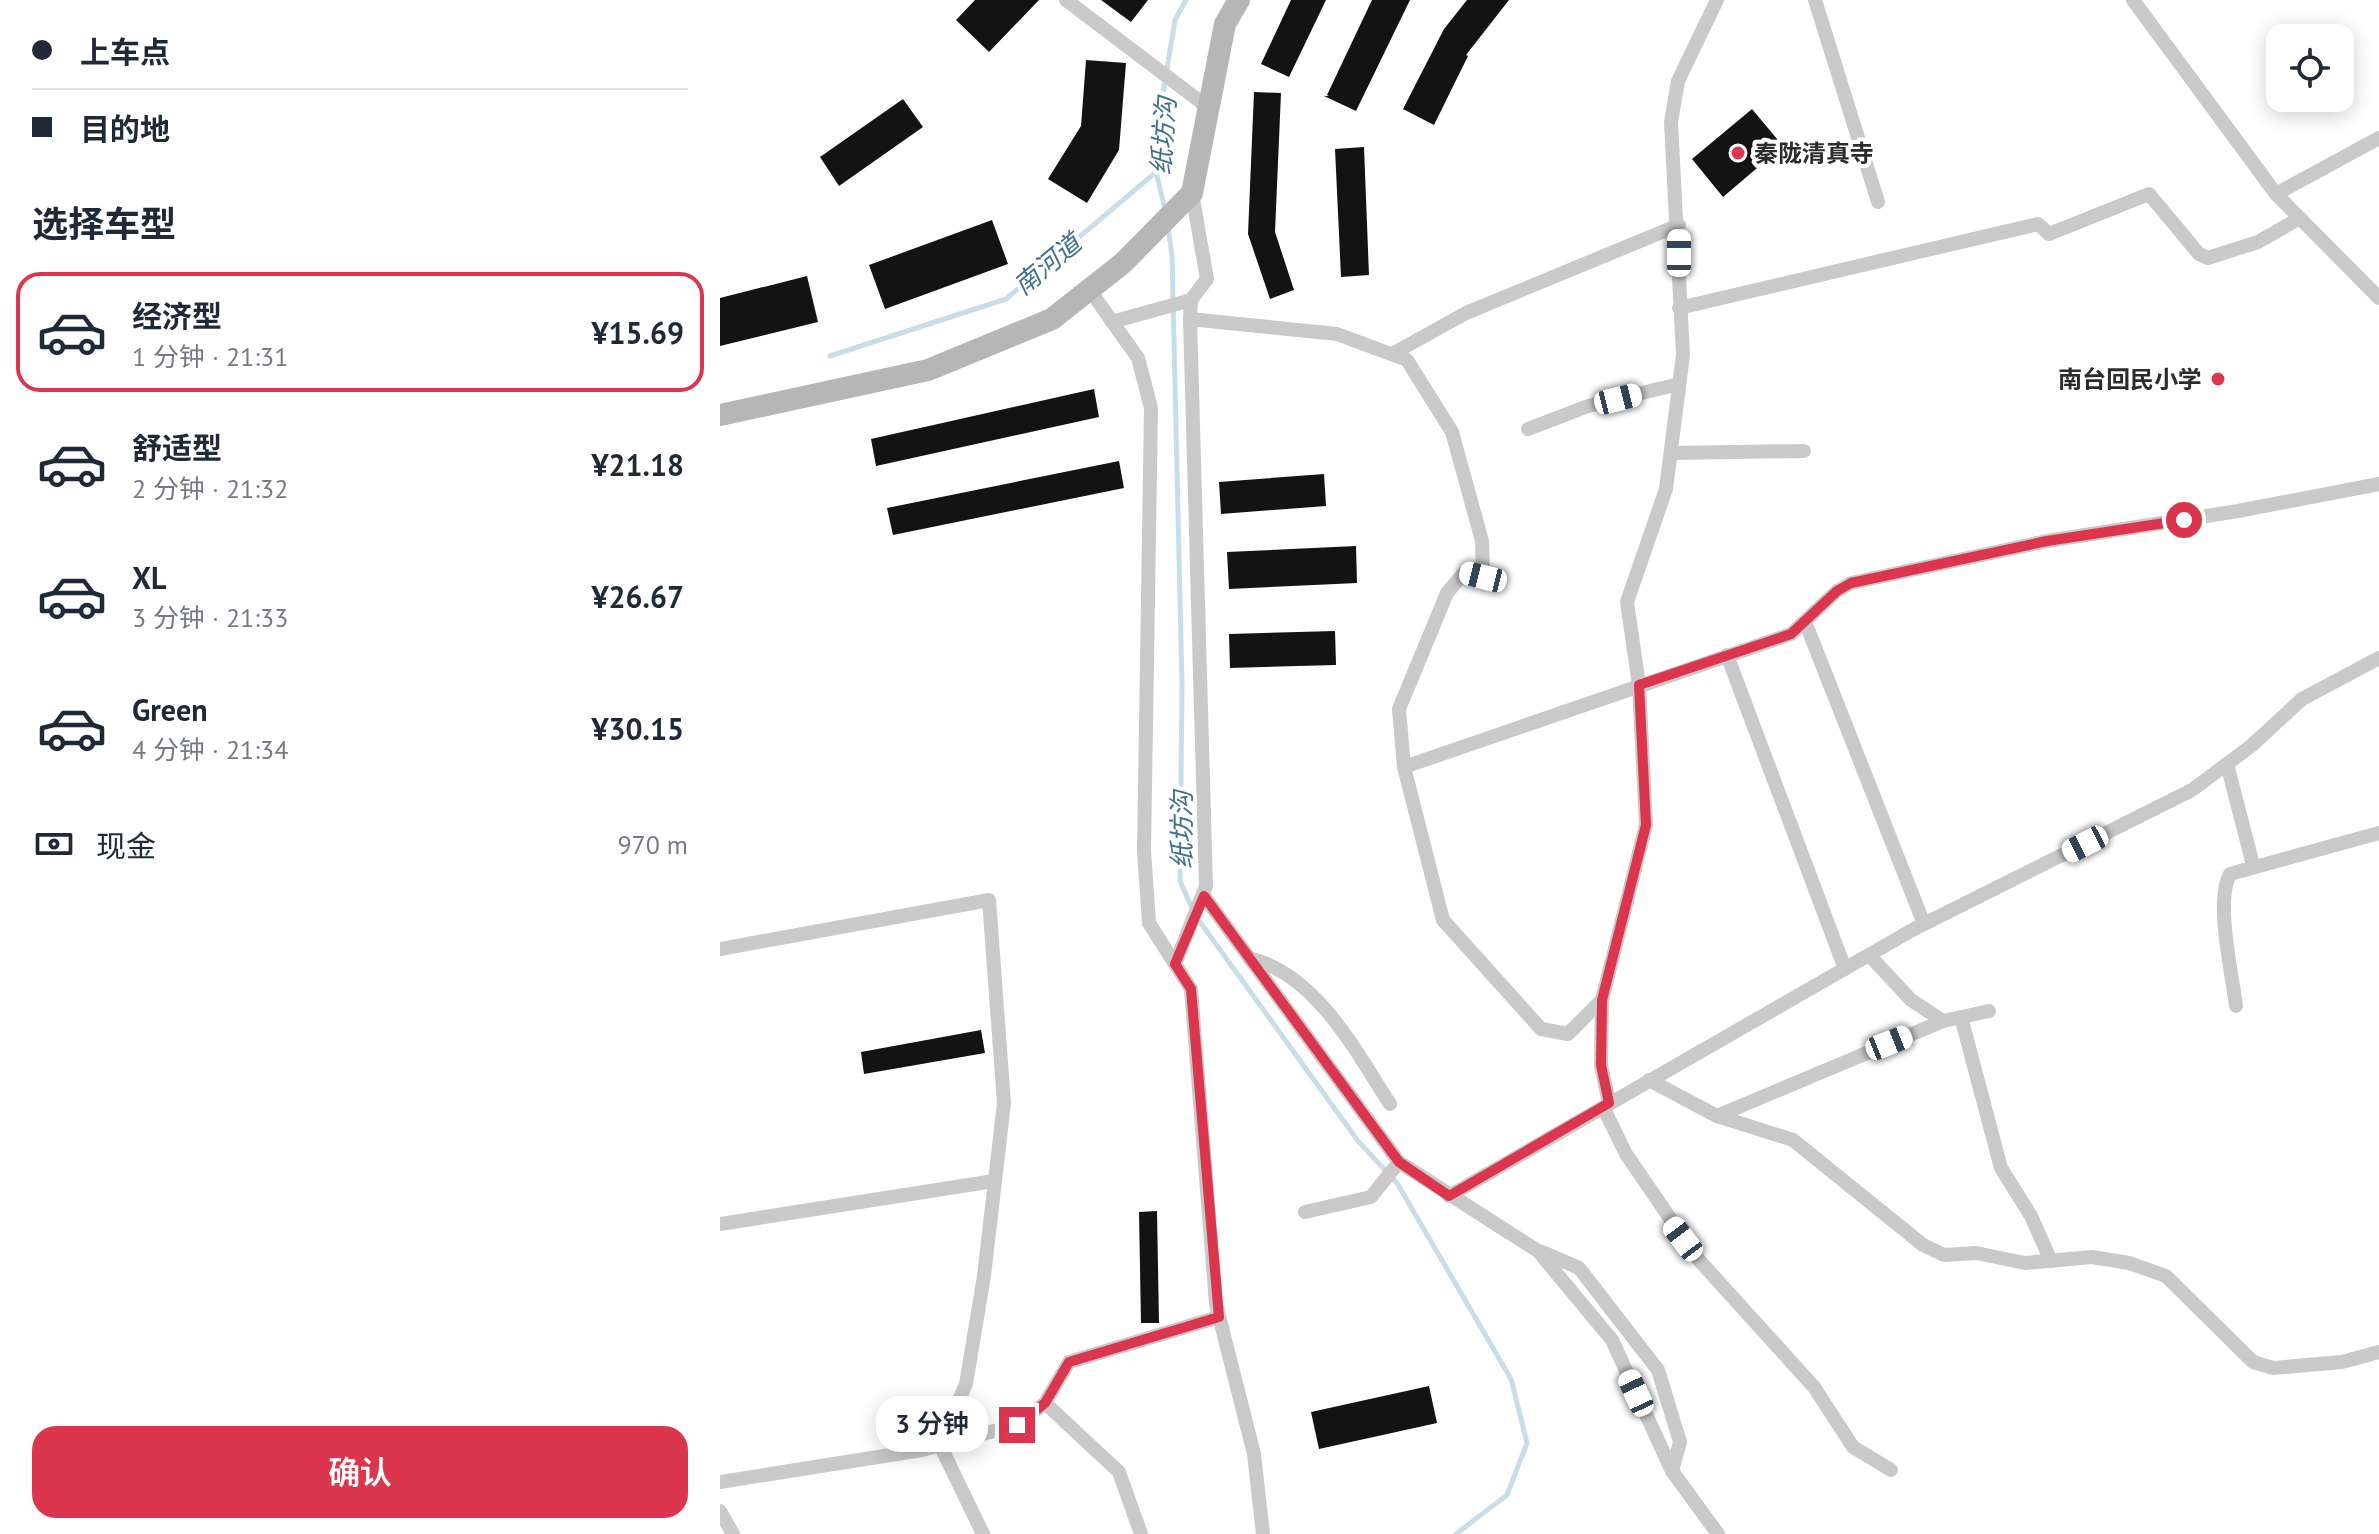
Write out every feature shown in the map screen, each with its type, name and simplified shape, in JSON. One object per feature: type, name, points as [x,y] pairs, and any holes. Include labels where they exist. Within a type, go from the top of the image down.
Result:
[{"type":"street","points":[[1066,0],[1210,109]]},
{"type":"street","points":[[1112,322],[1185,302],[1207,279],[1186,200],[1210,109],[1225,24],[1239,0]]},
{"type":"street","points":[[1717,0],[1678,81],[1671,122],[1679,225],[1679,308],[1683,355],[1666,489],[1627,602],[1639,685],[1646,825],[1602,1000],[1601,1065],[1606,1105],[1626,1154],[1698,1259],[1814,1387],[1853,1447],[1891,1470]]},
{"type":"street","points":[[1815,0],[1878,202]]},
{"type":"street","points":[[2133,0],[2276,194],[2379,298]]},
{"type":"street","points":[[2276,194],[2379,138]]},
{"type":"street","points":[[1679,308],[2038,224],[2049,234],[2149,194],[2199,254],[2208,258],[2258,242],[2300,218]]},
{"type":"street","points":[[720,415],[928,370],[1052,319],[1145,241],[1186,200]]},
{"type":"street","points":[[1392,354],[1466,313],[1679,225]]},
{"type":"street","points":[[1089,289],[1138,358],[1151,408],[1144,851],[1149,923],[1191,989],[1219,1317],[1254,1454],[1263,1534]]},
{"type":"street","points":[[1175,964],[1202,901],[1190,319],[1185,302]]},
{"type":"street","points":[[1190,319],[1337,334],[1407,360],[1452,432],[1482,541],[1483,577],[1464,573],[1447,593],[1399,709],[1404,767],[1443,920],[1541,1029],[1568,1034],[1602,1000]]},
{"type":"street","points":[[1528,429],[1588,406],[1679,384]]},
{"type":"street","points":[[1671,453],[1804,451]]},
{"type":"street","points":[[1404,767],[1791,634],[1806,624],[1837,591],[1851,583],[2047,541],[2238,511],[2379,484]]},
{"type":"street","points":[[1806,624],[1924,924]]},
{"type":"street","points":[[1727,655],[1845,969]]},
{"type":"street","points":[[1449,1196],[1924,924],[2192,790],[2302,699],[2379,658]]},
{"type":"street","points":[[2227,764],[2253,865]]},
{"type":"street","points":[[2236,1006],[2224,885],[2230,874],[2253,865],[2379,833]]},
{"type":"street","points":[[720,949],[989,900],[1004,1103],[984,1276],[966,1384],[940,1445],[983,1534]]},
{"type":"street","points":[[1202,901],[1249,958],[1391,1172],[1449,1196],[1538,1251],[1579,1268],[1658,1370],[1680,1442],[1672,1471]]},
{"type":"street","points":[[1869,955],[1911,1000],[1943,1021]]},
{"type":"street","points":[[1249,958],[1270,963],[1303,987],[1338,1024],[1390,1104]]},
{"type":"street","points":[[1717,1116],[1943,1021],[1989,1011]]},
{"type":"street","points":[[1961,1017],[2001,1168],[2031,1216],[2051,1261]]},
{"type":"street","points":[[1649,1080],[1717,1116],[1793,1140],[1923,1245],[1944,1255],[1976,1253],[2025,1263],[2092,1257],[2129,1263],[2166,1276],[2253,1362],[2273,1368],[2342,1362],[2379,1352]]},
{"type":"street","points":[[1305,1212],[1371,1197],[1391,1172]]},
{"type":"street","points":[[720,1224],[994,1181]]},
{"type":"street","points":[[1538,1251],[1612,1340],[1672,1471],[1718,1534]]},
{"type":"street","points":[[720,1482],[940,1445],[1017,1425],[1045,1403],[1069,1362],[1219,1317]]},
{"type":"street","points":[[1045,1403],[1119,1472],[1141,1534]]},
{"type":"street","points":[[720,1511],[733,1534]]},
{"type":"building","points":[[975,0],[1039,0],[989,52],[956,20]]},
{"type":"building","points":[[1101,0],[1148,0],[1131,22]]},
{"type":"building","points":[[1291,0],[1326,0],[1289,77],[1261,64]]},
{"type":"building","points":[[1372,0],[1410,0],[1356,111],[1324,96],[1329,96]]},
{"type":"building","points":[[1467,0],[1509,0],[1466,55],[1434,125],[1403,109],[1444,29]]},
{"type":"building","points":[[1086,60],[1126,63],[1119,150],[1087,203],[1048,179],[1081,126]]},
{"type":"building","points":[[1254,92],[1281,93],[1275,232],[1294,290],[1270,299],[1248,234]]},
{"type":"building","points":[[903,99],[923,127],[839,186],[820,157]]},
{"type":"building","name":"秦陇清真寺","points":[[1752,109],[1783,146],[1723,197],[1692,159]]},
{"type":"building","points":[[1364,147],[1369,275],[1341,277],[1335,149]]},
{"type":"building","points":[[992,220],[1008,264],[885,309],[869,265]]},
{"type":"building","points":[[807,276],[818,322],[720,346],[720,298]]},
{"type":"building","points":[[1094,389],[1099,417],[876,466],[871,439]]},
{"type":"building","points":[[1119,461],[1124,488],[893,535],[887,508]]},
{"type":"building","points":[[1324,474],[1326,506],[1221,514],[1219,482]]},
{"type":"building","points":[[1356,546],[1357,583],[1229,589],[1227,552]]},
{"type":"building","points":[[1335,631],[1336,665],[1230,668],[1229,634]]},
{"type":"building","points":[[981,1030],[985,1053],[864,1074],[861,1052]]},
{"type":"building","points":[[1157,1211],[1159,1323],[1141,1323],[1139,1212]]},
{"type":"building","points":[[1429,1386],[1437,1423],[1319,1449],[1311,1412]]},
{"type":"waterway","name":"纸坊沟","points":[[1165,209],[1156,172],[1160,112],[1175,20],[1186,0]]},
{"type":"waterway","name":"南河道","points":[[830,356],[1006,299],[1156,172]]},
{"type":"waterway","name":"纸坊沟","points":[[1168,227],[1172,255],[1182,685],[1180,881],[1195,915],[1358,1141],[1397,1183],[1511,1379],[1527,1443],[1507,1495],[1456,1534]]},
{"type":"place","name":"秦陇清真寺","points":[[1738,153]]},
{"type":"place","name":"南台回民小学","points":[[2218,379]]},
{"type":"route","points":[[1017,1425],[1045,1403],[1069,1362],[1219,1317],[1191,989],[1175,964],[1204,896],[1399,1162],[1449,1196],[1609,1103],[1601,1065],[1602,1000],[1625,898],[1646,825],[1639,685],[1791,634],[1806,624],[1837,591],[1851,583],[2047,541],[2184,520]]}]
